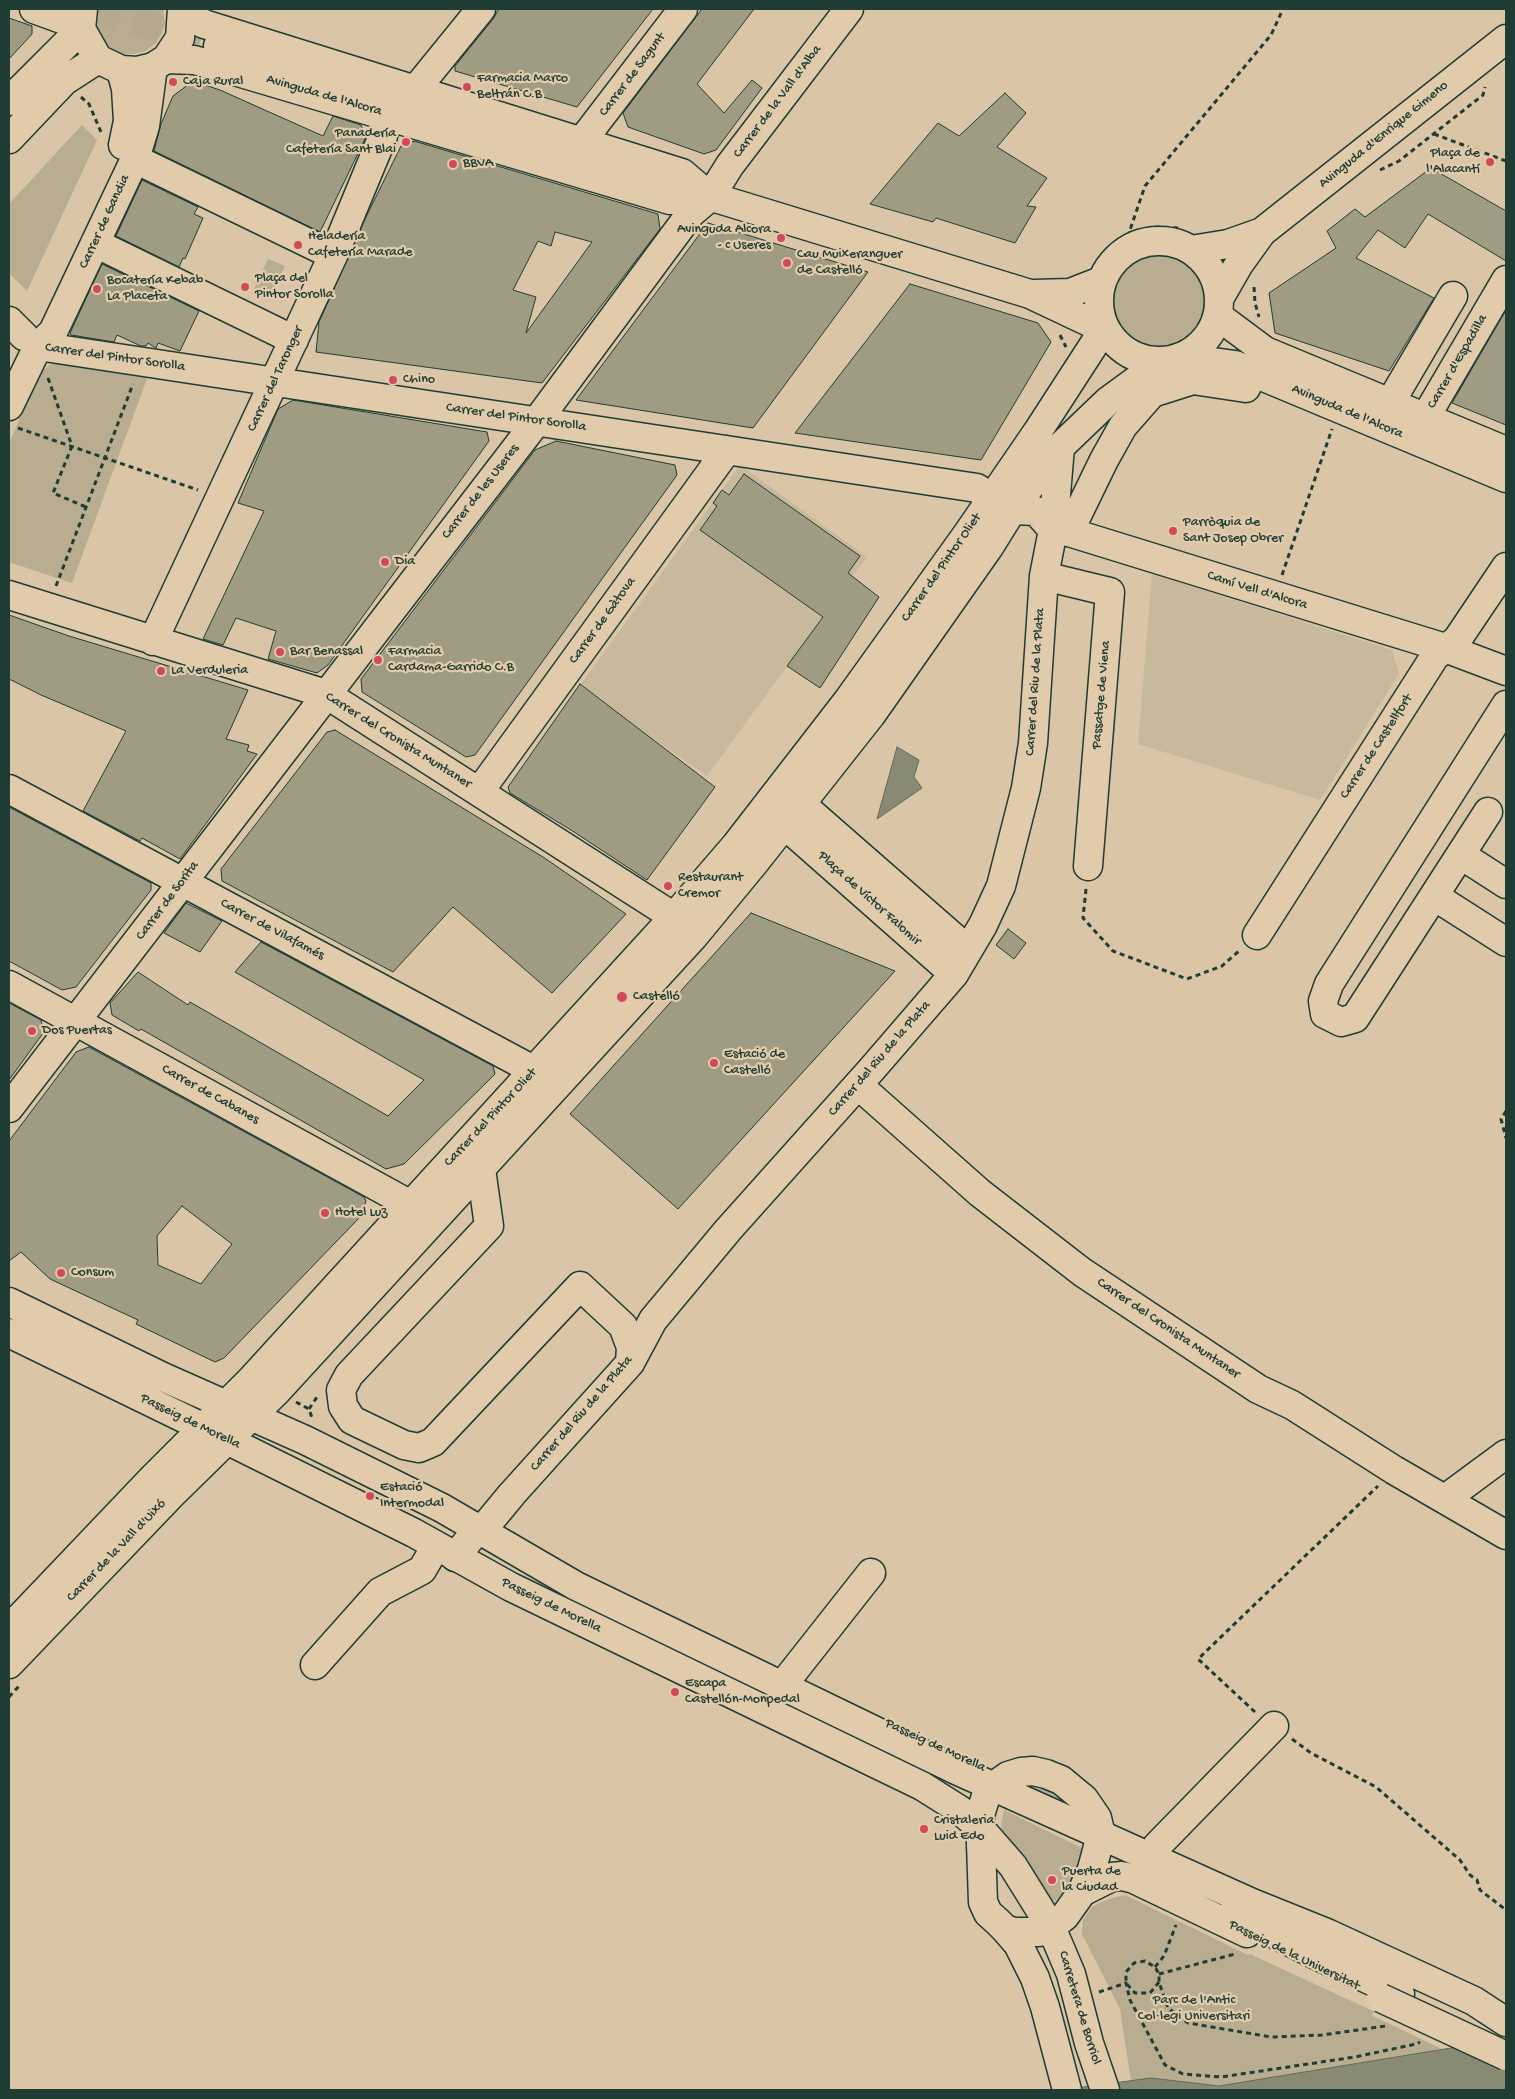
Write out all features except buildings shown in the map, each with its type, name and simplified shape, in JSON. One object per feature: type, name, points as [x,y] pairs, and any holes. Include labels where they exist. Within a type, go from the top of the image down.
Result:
[{"type":"street","points":[[9,101],[81,21],[34,9]]},
{"type":"street","points":[[416,89],[482,9]]},
{"type":"street","name":"Carrer de Sagunt","points":[[582,141],[683,9]]},
{"type":"street","name":"Carrer de la Vall d'Alba","points":[[710,196],[730,165],[849,9]]},
{"type":"street","points":[[159,63],[180,38],[182,11]]},
{"type":"street","name":"Avinguda de l'Alcora","points":[[182,11],[204,24],[682,173],[710,196]]},
{"type":"street","name":"Carrer de Gandia","points":[[27,332],[53,332],[95,243],[128,155],[126,89],[81,21]]},
{"type":"street","name":"Avinguda d'Enrique Gimeno","points":[[1219,306],[1239,264],[1262,232],[1506,39]]},
{"type":"street","name":"Avinguda de l'Alcora","points":[[218,46],[1030,294],[1104,329]]},
{"type":"street","name":"Avinguda de l'Alcora","points":[[109,65],[137,72],[159,63],[194,60],[221,66],[670,200],[710,196]]},
{"type":"street","name":"Carrer de Gandia","points":[[9,367],[27,332],[145,126],[159,63]]},
{"type":"street","points":[[9,139],[64,81],[109,65]]},
{"type":"street","name":"Carrer del Taronger","points":[[153,640],[333,255],[383,136],[386,122],[384,114]]},
{"type":"street","points":[[128,155],[333,255]]},
{"type":"street","name":"Carrer de les Useres","points":[[326,694],[537,422],[691,213],[710,196]]},
{"type":"street","name":"Avinguda d'Enrique Gimeno","points":[[1187,239],[1228,244],[1262,232]]},
{"type":"street","points":[[1187,239],[1211,270],[1219,306],[1206,341],[1172,360],[1127,354],[1104,329],[1097,306],[1100,272],[1113,261],[1131,240],[1173,242],[1187,239]]},
{"type":"street","points":[[95,243],[294,340]]},
{"type":"street","name":"Avinguda de l'Alcora","points":[[1030,294],[1070,293],[1100,272]]},
{"type":"street","name":"Carrer d'Espadilla","points":[[1426,418],[1506,280]]},
{"type":"street","points":[[1390,403],[1453,296]]},
{"type":"street","name":"Avinguda de l'Alcora","points":[[1219,306],[1266,350],[1506,451]]},
{"type":"street","name":"Carrer del Pintor Oliet","points":[[228,1418],[276,1392],[694,936],[793,814],[870,715],[989,547],[1001,504],[1038,431],[1104,329]]},
{"type":"street","points":[[10,416],[27,332]]},
{"type":"street","name":"Carrer del Pintor Sorolla","points":[[27,332],[142,362],[977,488],[1001,504]]},
{"type":"street","name":"Avinguda de l'Alcora","points":[[1172,360],[1235,365],[1506,478]]},
{"type":"street","name":"Carrer del Pintor Oliet","points":[[228,1418],[412,1205],[674,917],[771,802],[855,691],[968,532],[1001,504],[1108,401],[1172,360]]},
{"type":"street","points":[[1001,504],[1036,511],[1061,531],[1123,426],[1152,393],[1193,380],[1246,388],[1253,372]]},
{"type":"street","name":"Carrer del Riu de la Plata","points":[[314,1666],[380,1592],[422,1570],[466,1539],[512,1494],[630,1363],[653,1320],[728,1230],[954,974],[983,925],[1001,886],[1026,788],[1033,743],[1044,576],[1061,531],[1060,447]]},
{"type":"street","name":"Carrer de Gàtova","points":[[479,792],[727,450]]},
{"type":"street","name":"Camí Vell d'Alcora","points":[[1061,531],[1445,648],[1506,671]]},
{"type":"street","name":"Carrer de Castellfort","points":[[1257,935],[1435,656],[1457,640],[1506,567]]},
{"type":"street","name":"Passatge de Viena","points":[[1044,576],[1110,592],[1088,866]]},
{"type":"street","name":"Carrer del Cronista Muntaner","points":[[9,596],[326,694],[674,917]]},
{"type":"street","name":"Carrer de Sorita","points":[[9,1108],[326,694]]},
{"type":"street","points":[[1453,790],[1497,818],[1461,855],[1355,1018],[1341,1022],[1325,1014],[1322,1000],[1329,984],[1506,705]]},
{"type":"street","name":"Carrer de Vilafamés","points":[[9,789],[535,1071]]},
{"type":"street","points":[[771,802],[793,814]]},
{"type":"street","name":"Plaça de Víctor Falomir","points":[[793,814],[968,950]]},
{"type":"street","name":"Plaça de Víctor Falomir","points":[[793,814],[954,974]]},
{"type":"street","points":[[1461,855],[1506,884]]},
{"type":"street","points":[[1434,896],[1506,942]]},
{"type":"street","name":"Carrer de Cabanes","points":[[9,985],[412,1205]]},
{"type":"street","name":"Carrer del Cronista Muntaner","points":[[858,1085],[980,1193],[1082,1272],[1258,1389],[1292,1405],[1394,1470],[1506,1535]]},
{"type":"street","points":[[481,1169],[489,1226],[349,1374],[342,1390],[343,1406],[352,1420],[404,1446],[419,1448],[433,1442],[580,1286],[623,1326],[631,1347],[630,1363]]},
{"type":"street","name":"Passeig de Morella","points":[[9,1289],[228,1418],[364,1507],[466,1539],[549,1558],[789,1677],[959,1758],[995,1786]]},
{"type":"street","points":[[9,1302],[163,1378],[228,1418],[305,1440],[442,1508],[466,1539]]},
{"type":"street","points":[[9,1314],[436,1518],[466,1539],[576,1586],[1099,1834],[1329,1934],[1450,1984],[1506,2004]]},
{"type":"street","points":[[623,1326],[632,1326],[653,1320]]},
{"type":"street","name":"Passeig de Morella","points":[[9,1333],[228,1418]]},
{"type":"street","name":"Carrer de la Vall d'Uixó","points":[[12,1620],[228,1418]]},
{"type":"street","name":"Carrer de la Vall d'Uixó","points":[[16,1673],[170,1496],[228,1418]]},
{"type":"street","points":[[1444,1499],[1506,1454]]},
{"type":"street","name":"Passeig de Morella","points":[[466,1539],[561,1612],[922,1786],[960,1810],[980,1827],[1014,1866],[1052,1927]]},
{"type":"street","points":[[789,1677],[871,1573]]},
{"type":"street","points":[[1156,1846],[1274,1726]]},
{"type":"street","points":[[1066,2089],[1045,2007],[1035,1978],[1018,1944],[988,1913],[983,1902],[981,1810],[995,1786],[1021,1772],[1033,1771],[1054,1777],[1079,1795],[1099,1834],[1390,1996],[1506,2036]]},
{"type":"street","points":[[1099,1834],[1156,1846],[1450,1984],[1506,2022]]},
{"type":"street","points":[[1005,1929],[1026,1933],[1038,1932],[1052,1927],[1065,1916],[1082,1892],[1099,1834]]},
{"type":"street","name":"Passeig de la Universitat","points":[[1082,1892],[1112,1877],[1122,1876],[1134,1879],[1390,1996],[1506,2056]]},
{"type":"street","name":"Carretera de Borriol","points":[[1052,1927],[1071,1974],[1104,2086]]},
{"type":"path","points":[[1131,240],[1145,186],[1272,35],[1283,9]]},
{"type":"path","points":[[1378,170],[1400,161],[1483,95],[1485,80]]},
{"type":"path","points":[[64,81],[89,104],[107,145],[128,155]]},
{"type":"path","points":[[1434,134],[1506,160]]},
{"type":"path","points":[[1100,272],[1131,240],[1152,227],[1187,239]]},
{"type":"path","points":[[1255,278],[1255,304],[1260,319]]},
{"type":"path","points":[[1056,330],[1062,337],[1066,349]]},
{"type":"path","points":[[27,332],[72,446],[53,494],[86,507]]},
{"type":"path","points":[[47,608],[142,362]]},
{"type":"path","points":[[1275,597],[1332,428],[1326,425],[1334,406]]},
{"type":"path","points":[[10,416],[72,446],[220,498]]},
{"type":"path","points":[[1088,866],[1083,918],[1113,951],[1187,979],[1222,966],[1257,935]]},
{"type":"path","points":[[1506,1111],[1500,1119],[1506,1138]]},
{"type":"path","points":[[276,1392],[309,1409],[312,1420],[305,1440]]},
{"type":"path","points":[[1394,1470],[1198,1659],[1244,1703],[1311,1753],[1376,1787],[1460,1860],[1470,1875],[1477,1880],[1480,1890],[1506,1910]]},
{"type":"path","points":[[9,1697],[16,1673]]},
{"type":"path","points":[[1155,1966],[1164,1956],[1179,1916]]},
{"type":"path","points":[[1159,1974],[1238,1953],[1235,1948]]},
{"type":"path","points":[[1387,2026],[1322,2035],[1271,2036],[1188,2023],[1168,2008],[1155,1966],[1145,1961],[1134,1963],[1126,1972],[1126,1983],[1130,2000],[1164,2065],[1182,2074],[1221,2077],[1355,2057],[1416,2044],[1425,2038]]},
{"type":"path","points":[[1126,1983],[1135,1993],[1150,1993],[1159,1982]]},
{"type":"path","points":[[1096,1992],[1126,1983]]},
{"type":"shaded area","points":[[740,465],[867,557],[707,776],[640,730],[581,684]]},
{"type":"shaded area","points":[[1152,574],[1392,650],[1399,674],[1320,800],[1138,744]]},
{"type":"shaded area","points":[[897,747],[919,760],[914,777],[922,788],[877,819]]},
{"type":"shaded area","points":[[1506,2039],[1506,2090],[1061,2090],[1151,2078],[1219,2086]]},
{"type":"green space","points":[[97,9],[163,9],[165,24],[155,44],[145,51],[123,54],[103,42],[95,21]]},
{"type":"green space","points":[[82,125],[97,140],[27,291],[9,273],[9,204]]},
{"type":"green space","points":[[1160,255],[1178,259],[1192,269],[1202,283],[1206,301],[1202,319],[1192,333],[1178,343],[1160,347],[1142,343],[1128,333],[1118,319],[1114,301],[1118,283],[1128,269],[1142,259]]},
{"type":"green space","points":[[268,259],[285,266],[271,298],[253,291]]},
{"type":"green space","points":[[54,362],[148,376],[72,583],[9,562],[9,444],[39,373]]},
{"type":"green space","points":[[1030,1783],[1044,1785],[1062,1795],[1080,1814],[1021,1789]]},
{"type":"green space","points":[[1004,1810],[1086,1850],[1069,1887],[1051,1905],[1002,1835],[1001,1824]]},
{"type":"green space","name":"Parc de l'Antic Col·legi Universitari","points":[[1125,1895],[1248,1955],[1250,1954],[1375,2012],[1371,2015],[1442,2049],[1219,2086],[1151,2078],[1131,2081],[1120,2009],[1082,1934],[1083,1920],[1092,1907],[1108,1899]]},
{"type":"tunnel","points":[[93,9],[218,46]]},
{"type":"place","name":"Caja Rural","points":[[173,82]]},
{"type":"place","name":"Farmacia Marco Beltrán C.B","points":[[467,87]]},
{"type":"place","name":"Panadería Cafetería Sant Blai","points":[[406,142]]},
{"type":"place","name":"Plaça de l'Alacantí","points":[[1490,162]]},
{"type":"place","name":"BBVA","points":[[453,164]]},
{"type":"place","name":"Avinguda Alcora - c Useres","points":[[781,238]]},
{"type":"place","name":"Heladería Cafetería Marade","points":[[298,245]]},
{"type":"place","name":"Cau Muixeranguer de Castelló","points":[[787,263]]},
{"type":"place","name":"Plaça del Pintor Sorolla","points":[[245,287]]},
{"type":"place","name":"Bocatería Kebab La Placeta","points":[[97,289]]},
{"type":"place","name":"Chino","points":[[393,380]]},
{"type":"place","name":"Parròquia de Sant Josep Obrer","points":[[1173,531]]},
{"type":"place","name":"Dia","points":[[385,562]]},
{"type":"place","name":"Bar Benassal","points":[[280,652]]},
{"type":"place","name":"Farmacia Cardama-Garrido C.B","points":[[378,660]]},
{"type":"place","name":"La Verduleria","points":[[161,671]]},
{"type":"place","name":"Restaurant Cremor","points":[[668,886]]},
{"type":"place","name":"Castelló","points":[[622,997]]},
{"type":"place","name":"Dos Puertas","points":[[32,1031]]},
{"type":"place","name":"Estació de Castelló","points":[[714,1063]]},
{"type":"place","name":"Hotel Luz","points":[[325,1213]]},
{"type":"place","name":"Consum","points":[[61,1273]]},
{"type":"place","name":"Estació Intermodal","points":[[370,1496]]},
{"type":"place","name":"Escapa Castellón-Monpedal","points":[[675,1692]]},
{"type":"place","name":"Cristaleria Luid Edo","points":[[924,1829]]},
{"type":"place","name":"Puerta de la Ciudad","points":[[1052,1880]]}]
